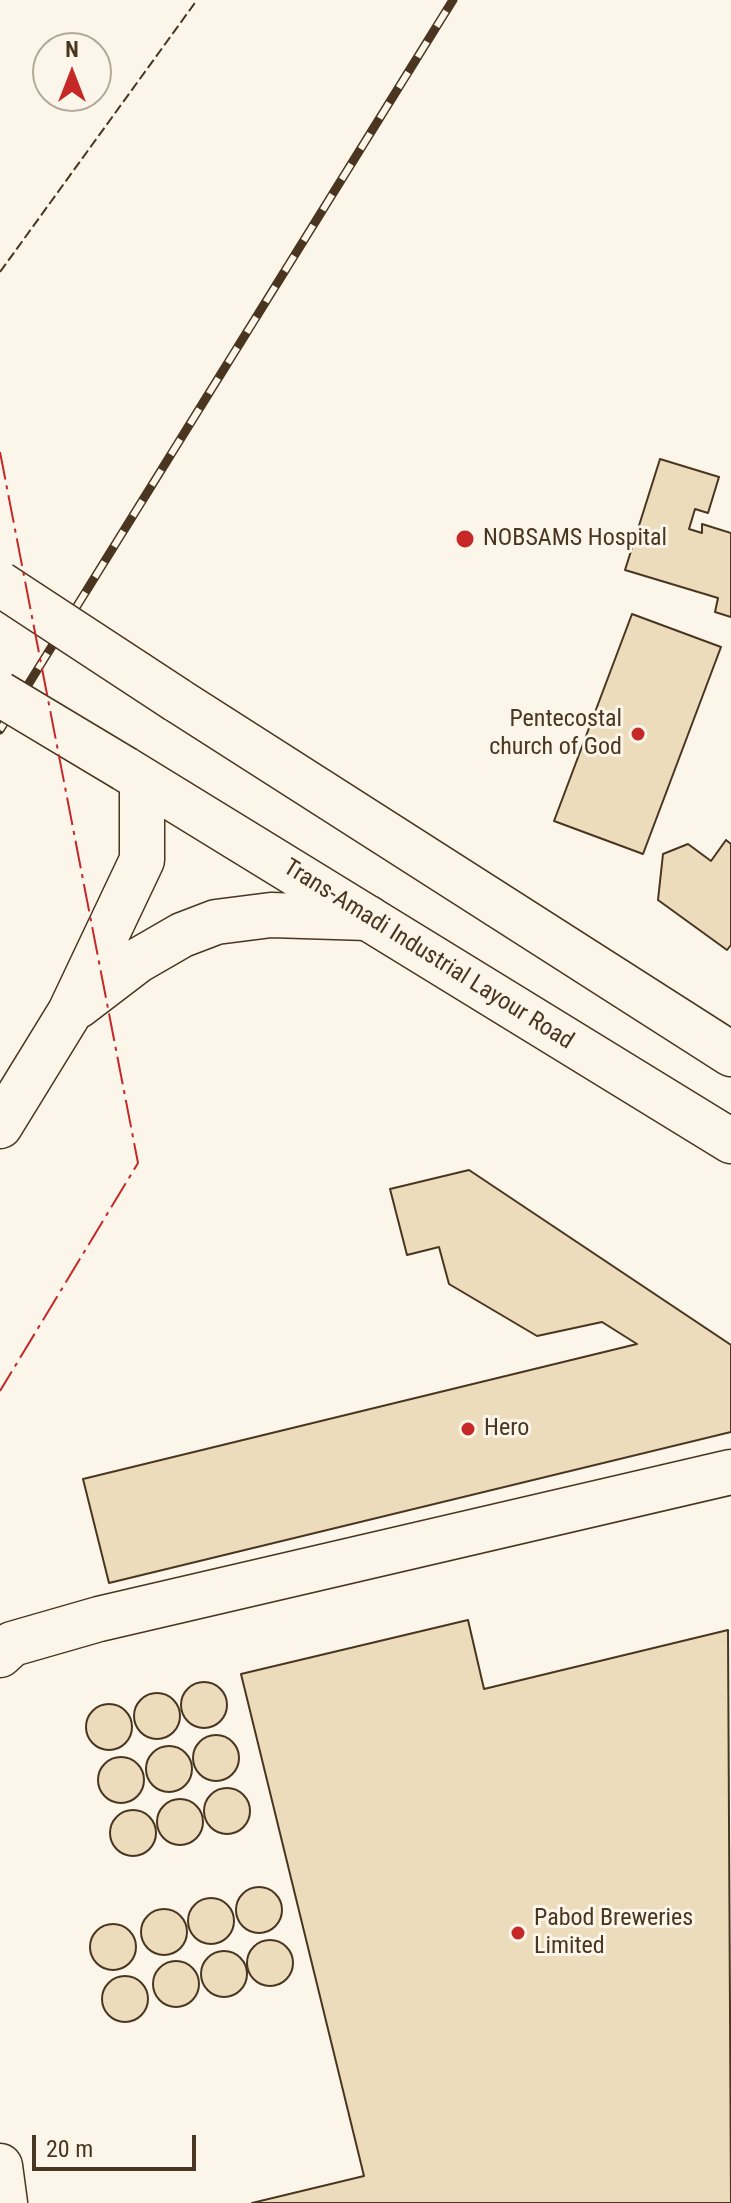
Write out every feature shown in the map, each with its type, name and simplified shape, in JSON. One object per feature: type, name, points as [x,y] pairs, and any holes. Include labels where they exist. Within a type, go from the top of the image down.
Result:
[{"type":"main road","points":[[0,584],[731,1054]]},
{"type":"main road","name":"Trans-Amadi Industrial Layour Road","points":[[0,694],[731,1141]]},
{"type":"main road","points":[[0,1126],[70,1012],[142,860],[134,774]]},
{"type":"main road","points":[[70,1012],[137,961],[182,935],[216,922],[271,915],[368,918]]},
{"type":"main road","points":[[0,1655],[12,1644],[99,1619],[731,1472]]},
{"type":"main road","points":[[0,2166],[5,2203]]},
{"type":"building","points":[[660,459],[719,477],[708,513],[695,509],[689,529],[702,533],[702,524],[731,533],[731,617],[715,612],[718,598],[625,570]]},
{"type":"building","name":"Pentecostal church of God","points":[[632,614],[721,647],[643,854],[554,821]]},
{"type":"building","points":[[726,840],[731,844],[731,945],[727,950],[658,900],[663,854],[688,844],[711,861]]},
{"type":"building","points":[[469,1170],[731,1345],[731,1432],[109,1583],[83,1479],[637,1344],[602,1322],[537,1336],[449,1284],[439,1247],[407,1255],[390,1189]]},
{"type":"building","name":"Pabod Breweries Limited","points":[[468,1620],[484,1689],[728,1630],[731,2203],[252,2203],[364,2176],[241,1674]]},
{"type":"building","points":[[204,1682],[220,1689],[227,1705],[220,1721],[204,1728],[188,1721],[181,1705],[188,1689]]},
{"type":"building","points":[[157,1693],[173,1700],[180,1716],[173,1732],[157,1739],[141,1732],[134,1716],[141,1700]]},
{"type":"building","points":[[109,1704],[125,1711],[132,1727],[125,1743],[109,1750],[93,1743],[86,1727],[93,1711]]},
{"type":"building","points":[[216,1735],[232,1742],[239,1758],[232,1774],[216,1781],[200,1774],[193,1758],[200,1742]]},
{"type":"building","points":[[169,1746],[185,1753],[192,1769],[185,1785],[169,1792],[153,1785],[146,1769],[153,1753]]},
{"type":"building","points":[[121,1757],[137,1764],[144,1780],[137,1796],[121,1803],[105,1796],[98,1780],[105,1764]]},
{"type":"building","points":[[227,1788],[243,1795],[250,1811],[243,1827],[227,1834],[211,1827],[204,1811],[211,1795]]},
{"type":"building","points":[[180,1799],[196,1806],[203,1822],[196,1838],[180,1845],[164,1838],[157,1822],[164,1806]]},
{"type":"building","points":[[133,1810],[149,1817],[156,1833],[149,1849],[133,1856],[117,1849],[110,1833],[117,1817]]},
{"type":"building","points":[[259,1887],[275,1894],[282,1910],[275,1926],[259,1933],[243,1926],[236,1910],[243,1894]]},
{"type":"building","points":[[211,1898],[227,1905],[234,1921],[227,1937],[211,1944],[195,1937],[188,1921],[195,1905]]},
{"type":"building","points":[[164,1909],[180,1916],[187,1932],[180,1948],[164,1955],[148,1948],[141,1932],[148,1916]]},
{"type":"building","points":[[113,1924],[129,1931],[136,1947],[129,1963],[113,1970],[97,1963],[90,1947],[97,1931]]},
{"type":"building","points":[[270,1940],[286,1947],[293,1963],[286,1979],[270,1986],[254,1979],[247,1963],[254,1947]]},
{"type":"building","points":[[224,1951],[240,1958],[247,1974],[240,1990],[224,1997],[208,1990],[201,1974],[208,1958]]},
{"type":"building","points":[[176,1961],[192,1968],[199,1984],[192,2000],[176,2007],[160,2000],[153,1984],[160,1968]]},
{"type":"building","points":[[125,1976],[141,1983],[148,1999],[141,2015],[125,2022],[109,2015],[102,1999],[109,1983]]},
{"type":"railway","points":[[0,730],[453,0]]},
{"type":"fence","points":[[0,272],[197,0]]},
{"type":"power","points":[[0,452],[138,1163],[0,1391]]},
{"type":"place","name":"NOBSAMS Hospital","points":[[465,539]]},
{"type":"place","name":"Pentecostal church of God","points":[[638,734]]},
{"type":"place","name":"Hero","points":[[468,1429]]},
{"type":"place","name":"Pabod Breweries Limited","points":[[518,1933]]}]
